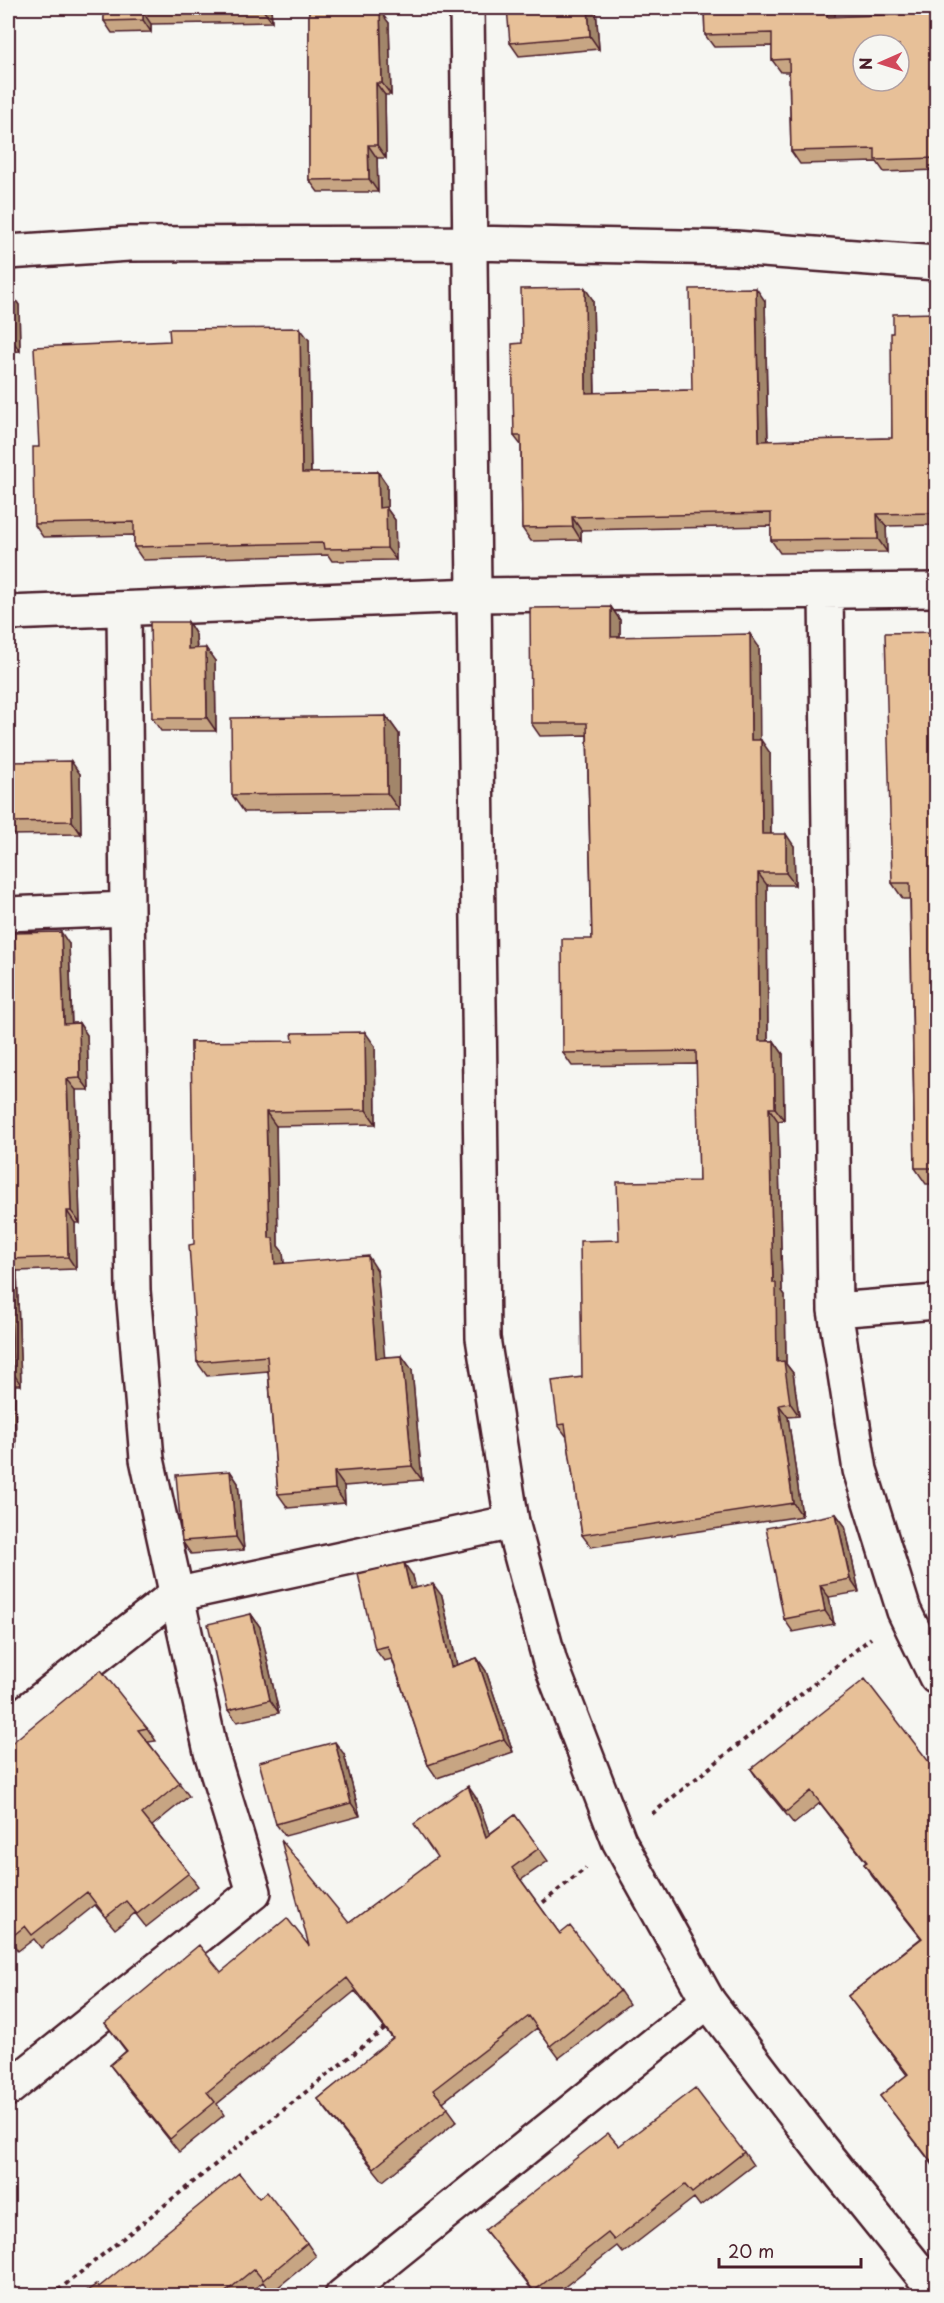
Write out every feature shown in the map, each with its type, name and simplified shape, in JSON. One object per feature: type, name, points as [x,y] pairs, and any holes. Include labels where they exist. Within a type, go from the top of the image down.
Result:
[{"type":"street","points":[[467,8],[476,595],[483,1338],[512,1522],[550,1662],[619,1841],[708,2001],[820,2148],[936,2292]]},
{"type":"street","points":[[8,252],[129,244],[469,243],[735,248],[936,263]]},
{"type":"street","points":[[8,613],[476,595],[826,593],[936,590]]},
{"type":"street","points":[[826,593],[835,1310],[860,1470],[904,1611],[936,1677]]},
{"type":"street","points":[[8,2089],[254,1892],[211,1752],[147,1459],[133,1290],[124,609]]},
{"type":"street","points":[[8,914],[127,909]]},
{"type":"street","points":[[835,1310],[936,1302]]},
{"type":"street","points":[[8,1726],[175,1595],[512,1522]]},
{"type":"street","points":[[342,2295],[708,2001]]},
{"type":"path","points":[[531,1912],[904,1611]]},
{"type":"path","points":[[51,2295],[392,2023]]},
{"type":"building","points":[[104,8],[263,8],[263,10],[143,12],[143,20],[104,21]]},
{"type":"building","points":[[309,8],[369,8],[369,11],[380,11],[382,83],[376,83],[377,145],[368,145],[369,179],[309,180]]},
{"type":"building","points":[[507,8],[588,8],[590,36],[510,43]]},
{"type":"building","points":[[704,8],[827,8],[827,17],[936,13],[936,158],[875,160],[875,149],[791,151],[789,59],[772,60],[772,33],[705,35]]},
{"type":"building","points":[[585,288],[586,393],[692,390],[690,289],[756,288],[759,441],[892,438],[891,333],[893,333],[893,314],[936,313],[936,513],[877,514],[878,539],[771,540],[771,513],[572,517],[573,527],[522,528],[521,436],[514,436],[512,344],[522,343],[521,289]]},
{"type":"building","points":[[8,292],[10,292],[11,339],[8,339]]},
{"type":"building","points":[[300,328],[302,473],[378,472],[379,508],[386,507],[387,548],[324,549],[323,543],[134,547],[134,522],[34,524],[33,447],[39,447],[34,347],[170,341],[169,329]]},
{"type":"building","points":[[611,607],[611,637],[750,634],[751,740],[761,740],[762,834],[786,834],[786,873],[758,873],[759,1041],[774,1041],[775,1108],[769,1108],[773,1283],[776,1283],[777,1362],[784,1361],[790,1403],[779,1405],[793,1503],[582,1535],[565,1424],[558,1425],[552,1381],[582,1377],[580,1241],[619,1240],[617,1182],[699,1181],[696,1051],[563,1053],[562,939],[592,939],[587,723],[531,723],[530,608]]},
{"type":"building","points":[[150,622],[188,622],[188,649],[206,648],[207,718],[152,718]]},
{"type":"building","points":[[936,632],[936,1168],[915,1168],[910,883],[892,883],[885,633]]},
{"type":"building","points":[[386,716],[387,793],[232,795],[231,718]]},
{"type":"building","points":[[71,761],[72,821],[8,822],[8,762]]},
{"type":"building","points":[[61,932],[64,1024],[79,1023],[80,1078],[67,1079],[71,1211],[67,1211],[68,1257],[9,1259],[13,1373],[8,1374],[8,960],[15,959],[14,933]]},
{"type":"building","points":[[365,1032],[366,1110],[266,1112],[269,1238],[273,1238],[275,1264],[368,1256],[376,1358],[402,1356],[412,1466],[334,1472],[335,1489],[278,1494],[267,1356],[197,1362],[189,1245],[194,1244],[191,1042],[293,1041],[292,1033]]},
{"type":"building","points":[[230,1471],[236,1537],[182,1541],[176,1475]]},
{"type":"building","points":[[836,1514],[850,1579],[820,1585],[825,1611],[784,1619],[766,1528]]},
{"type":"building","points":[[404,1563],[410,1589],[433,1584],[451,1667],[477,1658],[504,1739],[428,1765],[388,1646],[375,1649],[358,1574]]},
{"type":"building","points":[[251,1614],[270,1700],[228,1710],[208,1624]]},
{"type":"building","points":[[101,1670],[147,1728],[138,1730],[180,1783],[142,1814],[189,1873],[137,1914],[126,1901],[106,1917],[87,1892],[32,1935],[25,1926],[10,1938],[8,1936],[8,1746]]},
{"type":"building","points":[[865,1679],[936,1771],[936,2168],[880,2096],[908,2074],[848,1996],[922,1938],[864,1864],[867,1862],[811,1791],[786,1812],[751,1769]]},
{"type":"building","points":[[335,1742],[351,1803],[276,1824],[259,1762]]},
{"type":"building","points":[[468,1786],[486,1837],[515,1815],[539,1848],[512,1868],[560,1934],[570,1926],[620,1991],[550,2046],[529,2016],[433,2090],[448,2108],[374,2168],[318,2099],[393,2038],[347,1978],[207,2092],[215,2102],[170,2139],[110,2065],[127,2051],[105,2023],[199,1945],[221,1972],[287,1918],[309,1946],[281,1840],[349,1923],[437,1857],[414,1824]]},
{"type":"building","points":[[695,2088],[744,2152],[692,2193],[685,2185],[614,2240],[608,2233],[534,2291],[485,2230],[608,2133],[619,2146]]},
{"type":"building","points":[[239,2173],[259,2198],[267,2192],[307,2243],[263,2280],[254,2269],[222,2295],[81,2295],[97,2284],[99,2287]]}]
